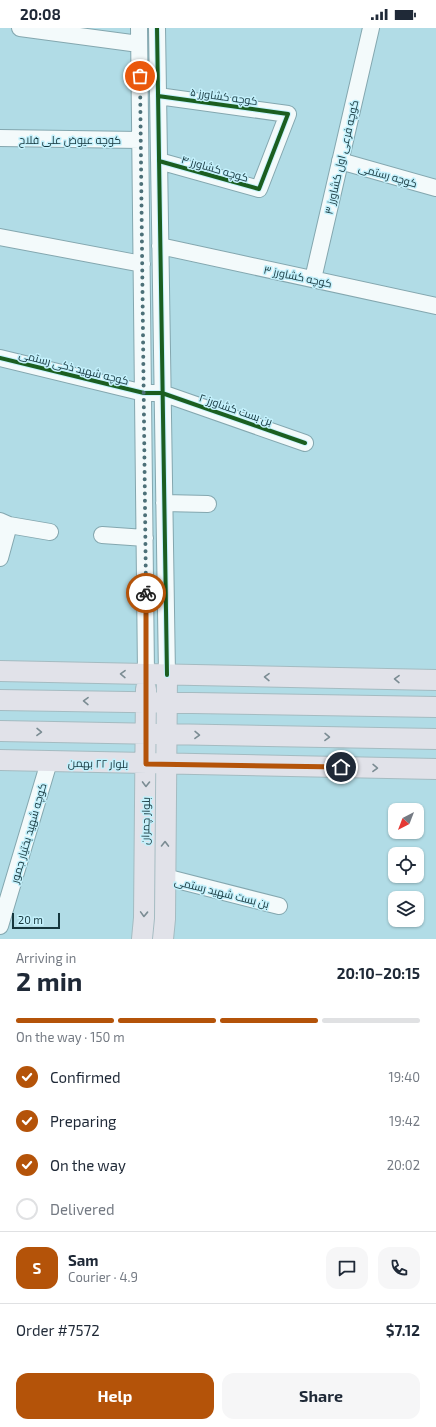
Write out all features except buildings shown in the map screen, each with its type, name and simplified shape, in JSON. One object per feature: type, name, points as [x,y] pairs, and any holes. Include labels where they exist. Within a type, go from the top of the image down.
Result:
[{"type":"main road","points":[[0,672],[436,680]]},
{"type":"main road","name":"بلوار چمران","points":[[142,939],[144,918],[146,674]]},
{"type":"main road","name":"بلوار چمران","points":[[163,939],[167,675]]},
{"type":"main road","points":[[0,700],[436,707]]},
{"type":"main road","points":[[0,731],[436,739]]},
{"type":"main road","name":"بلوار ۲۲ بهمن","points":[[0,760],[436,769]]},
{"type":"street","points":[[20,28],[139,44]]},
{"type":"street","points":[[139,28],[146,674]]},
{"type":"street","points":[[157,28],[167,675]]},
{"type":"street","name":"کوچه فرعی اول کشاورز ۳","points":[[313,279],[370,31]]},
{"type":"street","name":"کوچه کشاورز ۵","points":[[158,96],[288,114]]},
{"type":"street","name":"کوچه کشاورز ۴","points":[[159,161],[259,189],[288,114]]},
{"type":"street","name":"کوچه عیوض علی فلاح","points":[[0,138],[140,140]]},
{"type":"street","name":"کوچه رستمی","points":[[340,161],[436,188]]},
{"type":"street","points":[[0,237],[142,264]]},
{"type":"street","name":"کوچه کشاورز ۳","points":[[160,246],[436,306]]},
{"type":"street","name":"کوچه شهید ذکی رستمی","points":[[0,358],[144,393],[162,392]]},
{"type":"street","name":"بن بست کشاورز ۲","points":[[162,392],[305,443]]},
{"type":"street","points":[[164,503],[208,504]]},
{"type":"street","points":[[0,558],[5,523],[50,532]]},
{"type":"street","points":[[102,535],[145,538]]},
{"type":"street","name":"کوچه شهید بختیار جمور","points":[[0,926],[5,893],[49,762]]},
{"type":"street","name":"بن بست شهید رستمی","points":[[165,877],[279,906]]},
{"type":"cycle path","points":[[157,28],[167,675]]},
{"type":"cycle path","points":[[158,96],[288,114],[259,189],[159,161]]},
{"type":"cycle path","points":[[0,358],[144,393],[162,393],[305,443]]},
{"type":"way so far","points":[[140,76],[146,593]]},
{"type":"route","points":[[146,593],[146,764],[341,767]]}]
